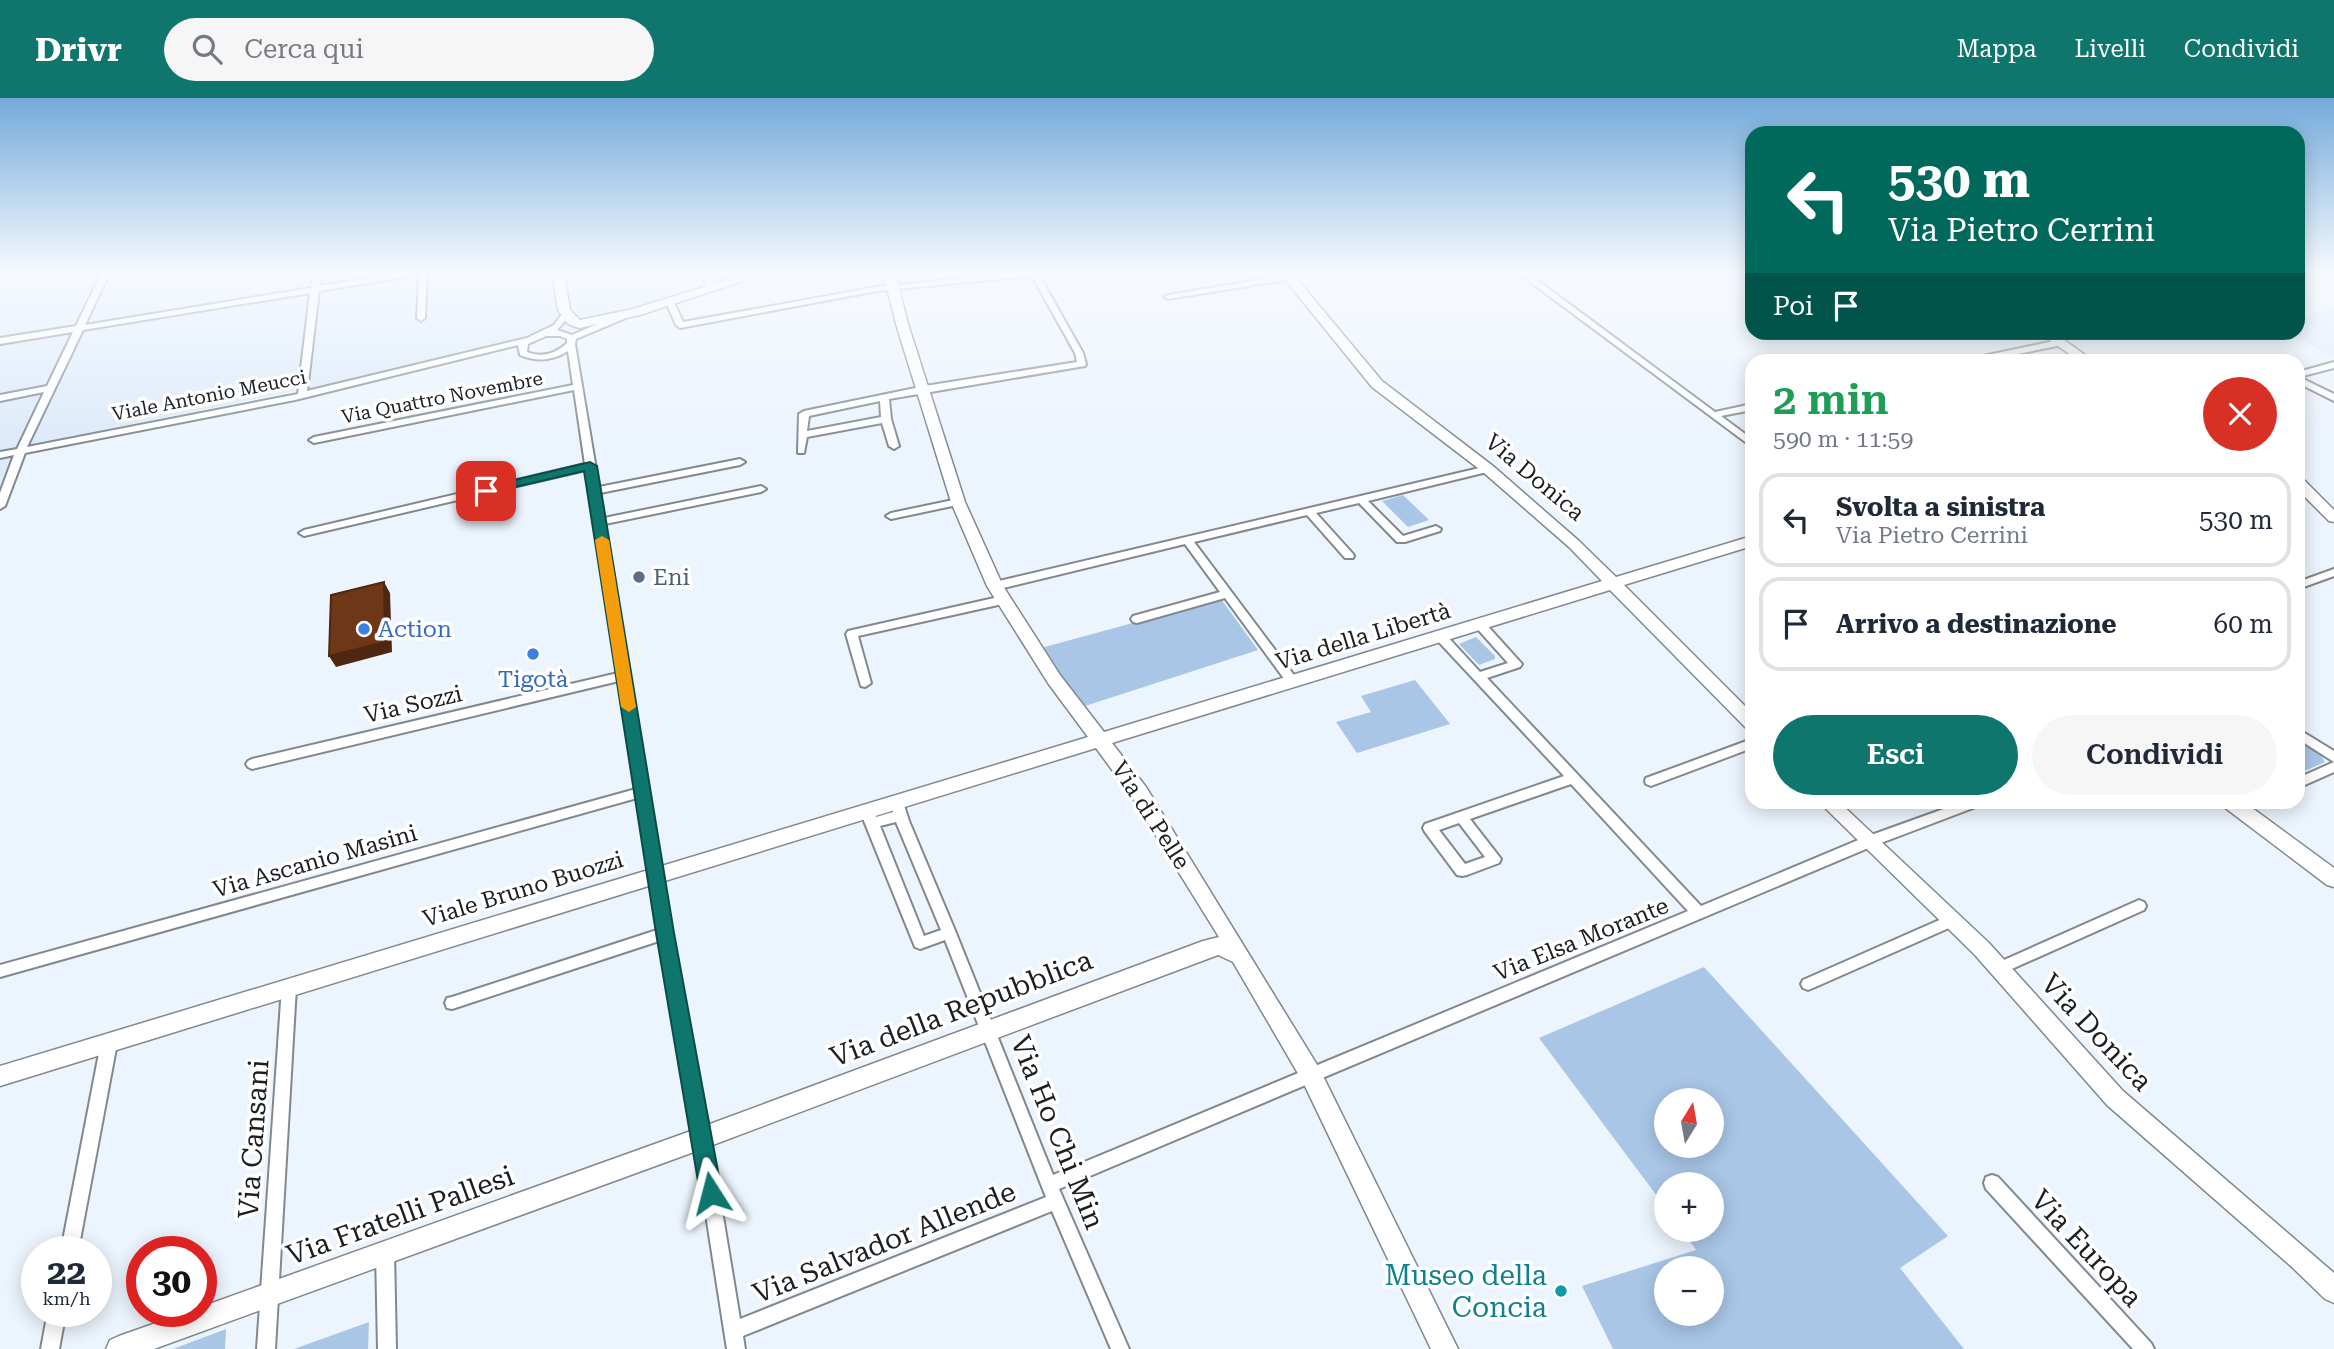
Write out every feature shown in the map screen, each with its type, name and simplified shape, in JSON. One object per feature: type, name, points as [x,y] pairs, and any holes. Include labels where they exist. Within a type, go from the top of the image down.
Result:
[{"type":"street","points":[[0,341],[64,330]]},
{"type":"street","points":[[0,506],[21,450],[77,330]]},
{"type":"street","points":[[302,395],[309,330]]},
{"type":"street","points":[[545,334],[550,330]]},
{"type":"street","points":[[554,355],[571,341],[595,330]]},
{"type":"street","name":"Via di Pelle","points":[[907,330],[958,502],[995,586],[1054,679],[1139,792],[1311,1075],[1443,1348]]},
{"type":"street","points":[[801,451],[804,414],[925,390],[1082,364],[1066,330]]},
{"type":"street","name":"Via Donica","points":[[1333,330],[1377,384],[1488,469],[1616,583],[1745,717]]},
{"type":"street","points":[[1599,330],[1745,439]]},
{"type":"street","points":[[545,334],[562,333],[571,341],[665,933],[736,1349]]},
{"type":"street","name":"Viale Antonio Meucci","points":[[0,455],[302,395],[545,334]]},
{"type":"street","points":[[522,351],[522,346],[528,340]]},
{"type":"street","points":[[2054,340],[2076,354]]},
{"type":"street","points":[[2008,354],[2059,344]]},
{"type":"street","name":"Viale Antonio Meucci","points":[[484,350],[522,351],[533,357],[554,355],[573,362]]},
{"type":"street","points":[[2305,375],[2334,365]]},
{"type":"street","points":[[2305,381],[2334,398]]},
{"type":"street","name":"Via Quattro Novembre","points":[[314,440],[578,387]]},
{"type":"street","points":[[0,398],[49,388]]},
{"type":"street","points":[[884,398],[886,419],[894,446]]},
{"type":"street","points":[[1713,415],[1745,408]]},
{"type":"street","points":[[803,435],[886,419]]},
{"type":"street","points":[[594,491],[740,463]]},
{"type":"street","points":[[304,533],[590,466]]},
{"type":"street","points":[[995,586],[1488,469]]},
{"type":"street","points":[[599,522],[761,489]]},
{"type":"street","points":[[2305,489],[2334,518]]},
{"type":"street","points":[[1362,500],[1401,540],[1436,529]]},
{"type":"street","points":[[891,516],[958,502]]},
{"type":"street","points":[[1310,512],[1349,556]]},
{"type":"street","points":[[1188,541],[1293,681]]},
{"type":"street","name":"Via della Libertà","points":[[1106,747],[1124,733],[1745,543]]},
{"type":"street","points":[[2305,583],[2334,572]]},
{"type":"street","points":[[1137,619],[1228,594]]},
{"type":"street","points":[[865,682],[852,635],[1003,600]]},
{"type":"street","points":[[1478,677],[1516,664],[1479,625]]},
{"type":"street","points":[[1441,637],[1700,914]]},
{"type":"street","name":"Via Sozzi","points":[[252,764],[624,676]]},
{"type":"street","points":[[2305,738],[2334,757]]},
{"type":"street","points":[[1651,781],[1745,746]]},
{"type":"street","name":"Viale Bruno Buozzi","points":[[0,1076],[656,876],[899,810],[1106,747]]},
{"type":"street","points":[[2305,780],[2334,767]]},
{"type":"street","points":[[1462,818],[1494,859],[1462,871],[1430,828],[1573,778]]},
{"type":"street","name":"Via Ascanio Masini","points":[[0,971],[642,792]]},
{"type":"street","name":"Via Donica","points":[[1835,809],[2000,968],[2078,1060],[2115,1098],[2302,1259],[2334,1290]]},
{"type":"street","name":"Via Elsa Morante","points":[[1311,1075],[1868,842],[1957,809]]},
{"type":"street","points":[[2248,809],[2334,879]]},
{"type":"street","name":"Via Ho Chi Min","points":[[899,810],[989,1028],[1052,1193],[1120,1349]]},
{"type":"street","points":[[869,818],[920,943],[949,933]]},
{"type":"street","points":[[2000,968],[2139,906]]},
{"type":"street","points":[[1808,984],[1953,920]]},
{"type":"street","points":[[452,1003],[665,933]]},
{"type":"street","name":"Via della Repubblica","points":[[702,1138],[1210,947],[1220,946],[1242,960]]},
{"type":"street","name":"Via Cansani","points":[[266,1349],[289,986]]},
{"type":"street","points":[[72,1236],[109,1043]]},
{"type":"street","name":"Via Salvador Allende","points":[[732,1331],[1052,1193],[1311,1075]]},
{"type":"street","name":"Via Fratelli Pallesi","points":[[118,1349],[702,1138]]},
{"type":"street","name":"Via Europa","points":[[1992,1183],[2145,1349]]},
{"type":"street","points":[[385,1251],[387,1349]]},
{"type":"street","points":[[50,1349],[54,1327]]},
{"type":"shaded area","points":[[0,330],[575,330],[363,377],[23,446],[0,497]]},
{"type":"shaded area","points":[[2305,330],[2334,330],[2334,357],[2300,340],[2305,340]]},
{"type":"shaded area","points":[[1403,495],[1429,520],[1408,527],[1382,501]]},
{"type":"shaded area","points":[[1221,599],[1258,650],[1082,707],[1041,648]]},
{"type":"shaded area","points":[[1476,637],[1495,659],[1479,665],[1459,644]]},
{"type":"shaded area","points":[[1415,680],[1450,724],[1357,753],[1336,722],[1371,712],[1361,696]]},
{"type":"shaded area","points":[[2305,745],[2322,757],[2325,762],[2305,771]]},
{"type":"shaded area","points":[[1704,967],[1948,1236],[1900,1268],[1964,1349],[1613,1349],[1582,1286],[1654,1263],[1654,1326],[1724,1326],[1724,1256],[1677,1256],[1696,1250],[1690,1242],[1724,1242],[1724,1172],[1654,1172],[1654,1192],[1539,1038]]},
{"type":"shaded area","points":[[369,1322],[368,1349],[294,1349]]},
{"type":"shaded area","points":[[226,1329],[225,1349],[173,1349]]},
{"type":"building","name":"Action","points":[[384,582],[385,642],[329,656],[331,595]]},
{"type":"waterway","points":[[1606,330],[1623,343]]},
{"type":"slow traffic","points":[[602,540],[629,707]]},
{"type":"place","name":"Eni","points":[[639,577]]},
{"type":"place","name":"Action","points":[[364,629]]},
{"type":"place","name":"Tigotà","points":[[533,654]]},
{"type":"place","name":"Museo della Concia","points":[[1561,1291]]},
{"type":"route","points":[[486,491],[590,466],[665,933],[711,1193]]}]
